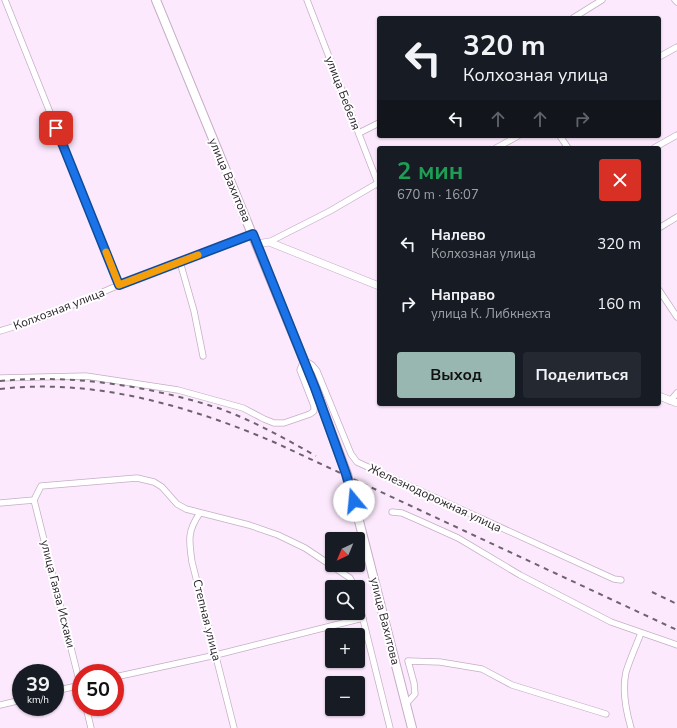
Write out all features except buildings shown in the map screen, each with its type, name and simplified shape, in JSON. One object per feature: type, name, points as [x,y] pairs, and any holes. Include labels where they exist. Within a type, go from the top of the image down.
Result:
[{"type":"main road","name":"улица Вахитова","points":[[156,0],[304,360],[336,445],[352,494],[412,728]]},
{"type":"street","points":[[5,0],[119,285]]},
{"type":"street","name":"улица Бебеля","points":[[308,0],[377,181]]},
{"type":"street","points":[[576,16],[602,0]]},
{"type":"street","points":[[661,56],[677,47]]},
{"type":"street","points":[[359,134],[377,124]]},
{"type":"street","points":[[658,146],[677,135]]},
{"type":"street","points":[[500,146],[514,138]]},
{"type":"street","points":[[257,244],[269,242],[330,211],[377,185]]},
{"type":"street","points":[[661,227],[677,217]]},
{"type":"street","name":"Колхозная улица","points":[[0,331],[42,318],[119,285],[253,234]]},
{"type":"street","points":[[269,242],[377,285]]},
{"type":"street","points":[[180,262],[194,311],[203,356]]},
{"type":"street","points":[[661,293],[677,317]]},
{"type":"street","points":[[671,309],[677,306]]},
{"type":"street","points":[[0,378],[86,376],[178,390],[243,408],[274,423],[284,423],[310,414],[314,411],[314,406],[300,370],[304,360]]},
{"type":"street","name":"Железнодорожная улица","points":[[304,360],[312,364],[317,371],[351,454],[357,462],[614,579],[621,580]]},
{"type":"street","points":[[661,397],[674,402],[677,392]]},
{"type":"street","points":[[0,503],[34,500],[41,486],[137,478],[154,482],[162,487],[177,504],[186,509],[249,525],[278,535],[298,545],[351,580]]},
{"type":"street","name":"улица Гаяза Исхаки","points":[[34,500],[75,664]]},
{"type":"street","points":[[392,512],[418,520],[458,538],[520,575],[611,622],[677,645]]},
{"type":"street","name":"Степная улица","points":[[200,513],[193,523],[190,534],[192,562],[234,728]]},
{"type":"street","points":[[124,676],[216,655],[355,620]]},
{"type":"street","points":[[363,620],[390,728]]},
{"type":"street","points":[[631,728],[624,691],[626,673],[641,633]]},
{"type":"street","points":[[406,704],[415,694],[414,683],[408,661],[420,660],[482,669],[512,685],[606,714]]},
{"type":"street","points":[[0,705],[12,702]]},
{"type":"street","points":[[88,716],[91,728]]},
{"type":"railway","points":[[0,381],[27,379],[83,381],[138,388],[192,400],[243,418],[316,456]]},
{"type":"railway","points":[[0,389],[35,387],[106,391],[141,398],[210,417],[276,443],[677,630]]},
{"type":"railway","points":[[652,592],[677,604]]},
{"type":"slow traffic","points":[[106,252],[119,285],[198,255]]},
{"type":"route","points":[[56,128],[119,285],[253,234],[315,388],[336,445],[354,501]]}]
